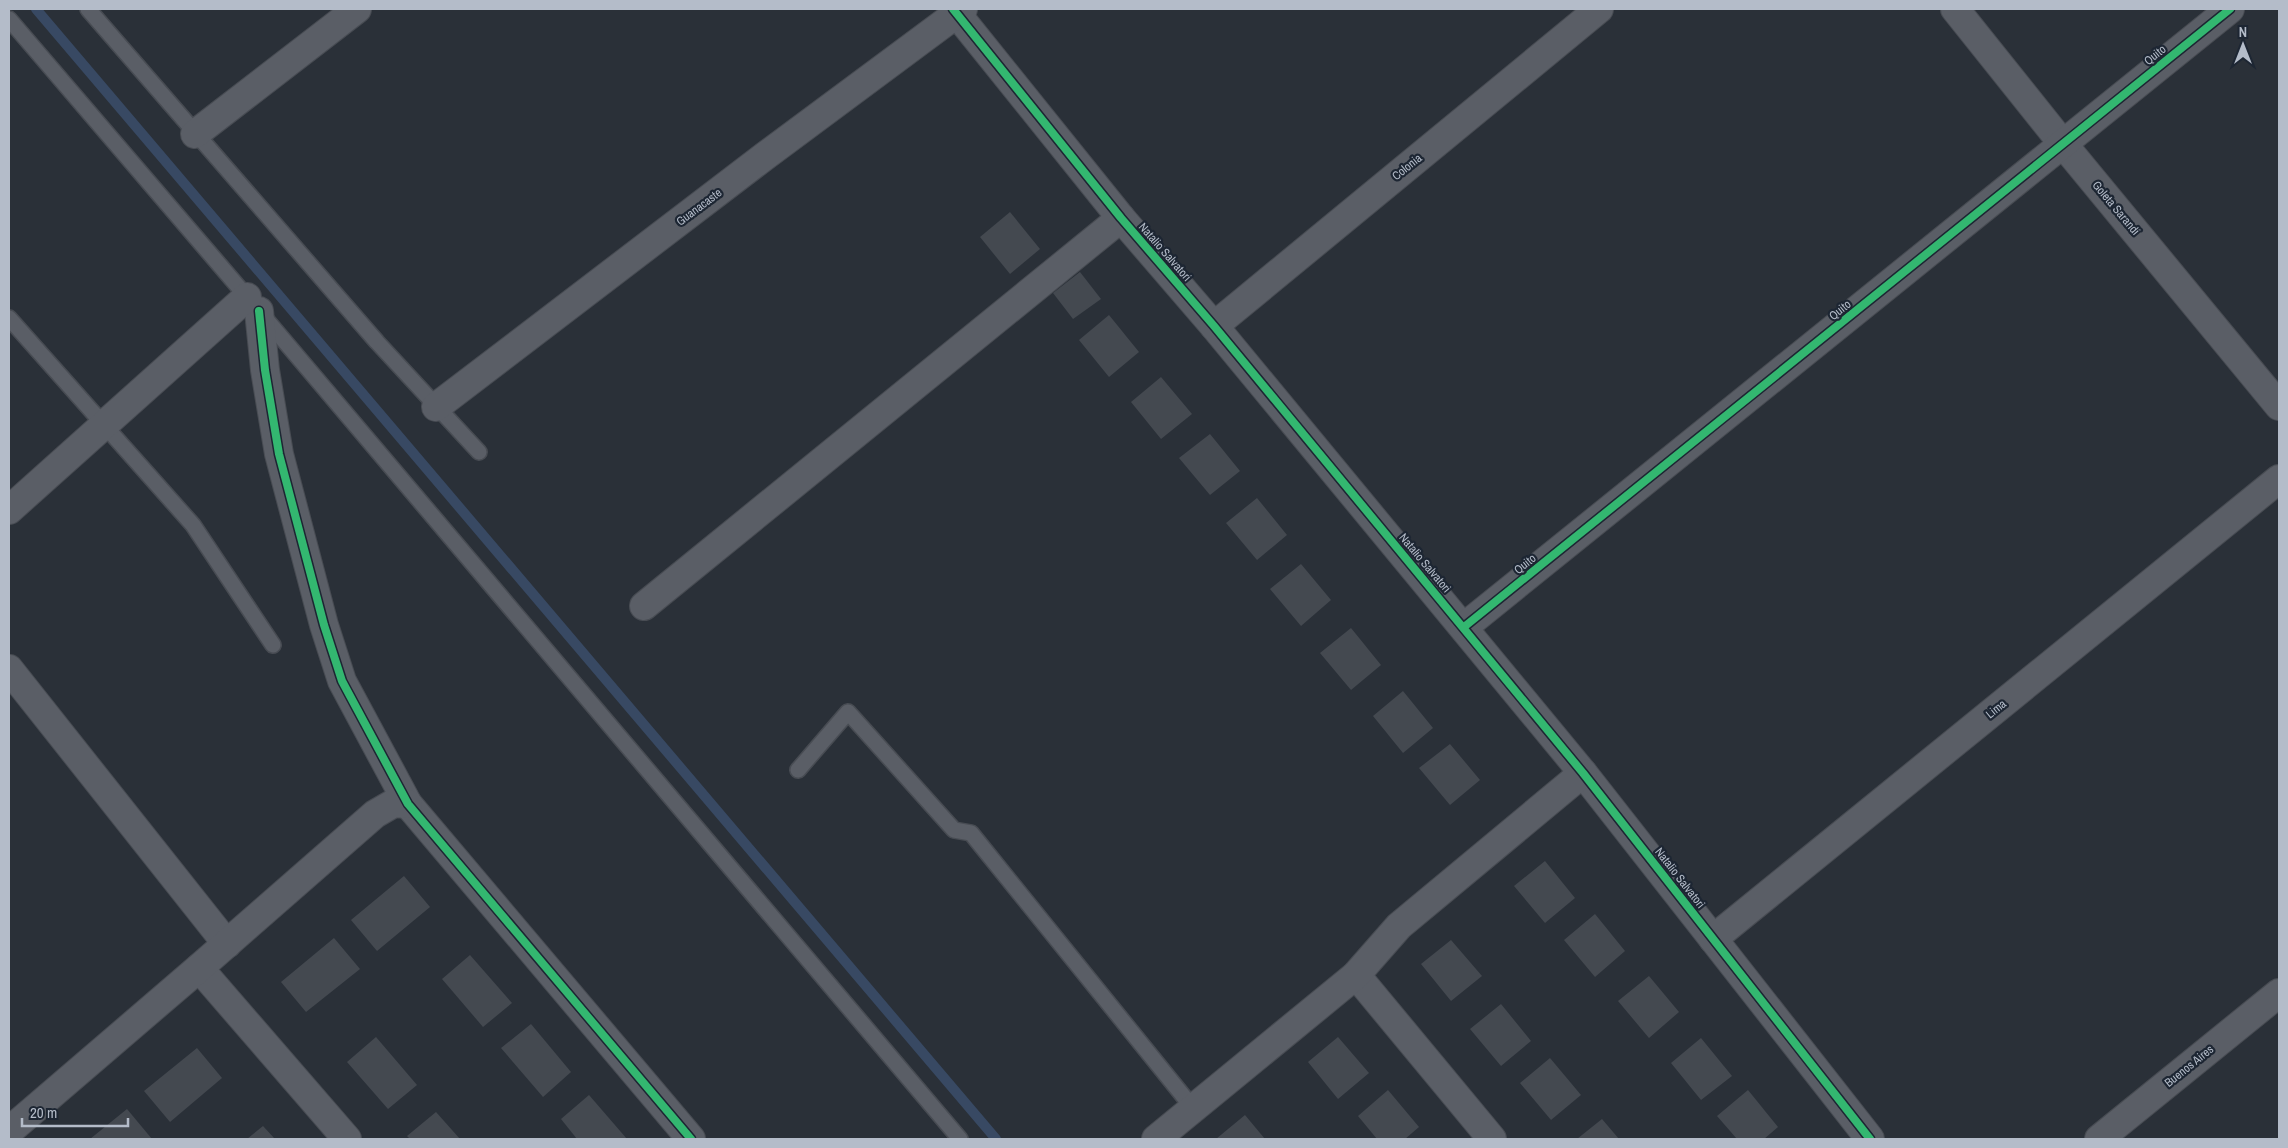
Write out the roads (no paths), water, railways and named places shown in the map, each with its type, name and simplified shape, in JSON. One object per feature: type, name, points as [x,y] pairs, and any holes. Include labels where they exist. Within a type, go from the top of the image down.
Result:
[{"type":"street","points":[[195,134],[356,9]]},
{"type":"street","name":"Colonia","points":[[1214,326],[1599,9]]},
{"type":"street","name":"Goleta Sarandí","points":[[1955,9],[2063,144],[2279,406]]},
{"type":"street","name":"Quito","points":[[1464,627],[2230,9]]},
{"type":"street","name":"Natalio Salvatori","points":[[958,10],[1121,218],[1214,326],[1583,773],[1865,1137]]},
{"type":"street","name":"Guanacaste","points":[[436,406],[958,10]]},
{"type":"street","points":[[644,606],[1121,218]]},
{"type":"street","points":[[9,510],[104,425],[253,304],[279,454],[324,625],[342,681],[408,804],[691,1139]]},
{"type":"street","name":"Lima","points":[[1713,939],[2279,479]]},
{"type":"street","points":[[9,668],[227,944]]},
{"type":"street","points":[[1156,1139],[1356,975],[1400,926],[1583,773]]},
{"type":"street","points":[[10,1129],[227,944],[375,814],[394,803],[408,804]]},
{"type":"street","points":[[199,968],[347,1139]]},
{"type":"street","points":[[1356,975],[1492,1139]]},
{"type":"street","name":"Buenos Aires","points":[[2099,1139],[2279,993]]},
{"type":"lane","points":[[88,9],[376,342],[479,452]]},
{"type":"lane","points":[[9,19],[253,304],[960,1139]]},
{"type":"lane","points":[[9,318],[193,525],[272,645]]},
{"type":"lane","points":[[798,770],[848,712],[954,830],[971,833],[1193,1108]]},
{"type":"waterway","points":[[36,9],[996,1139]]}]
